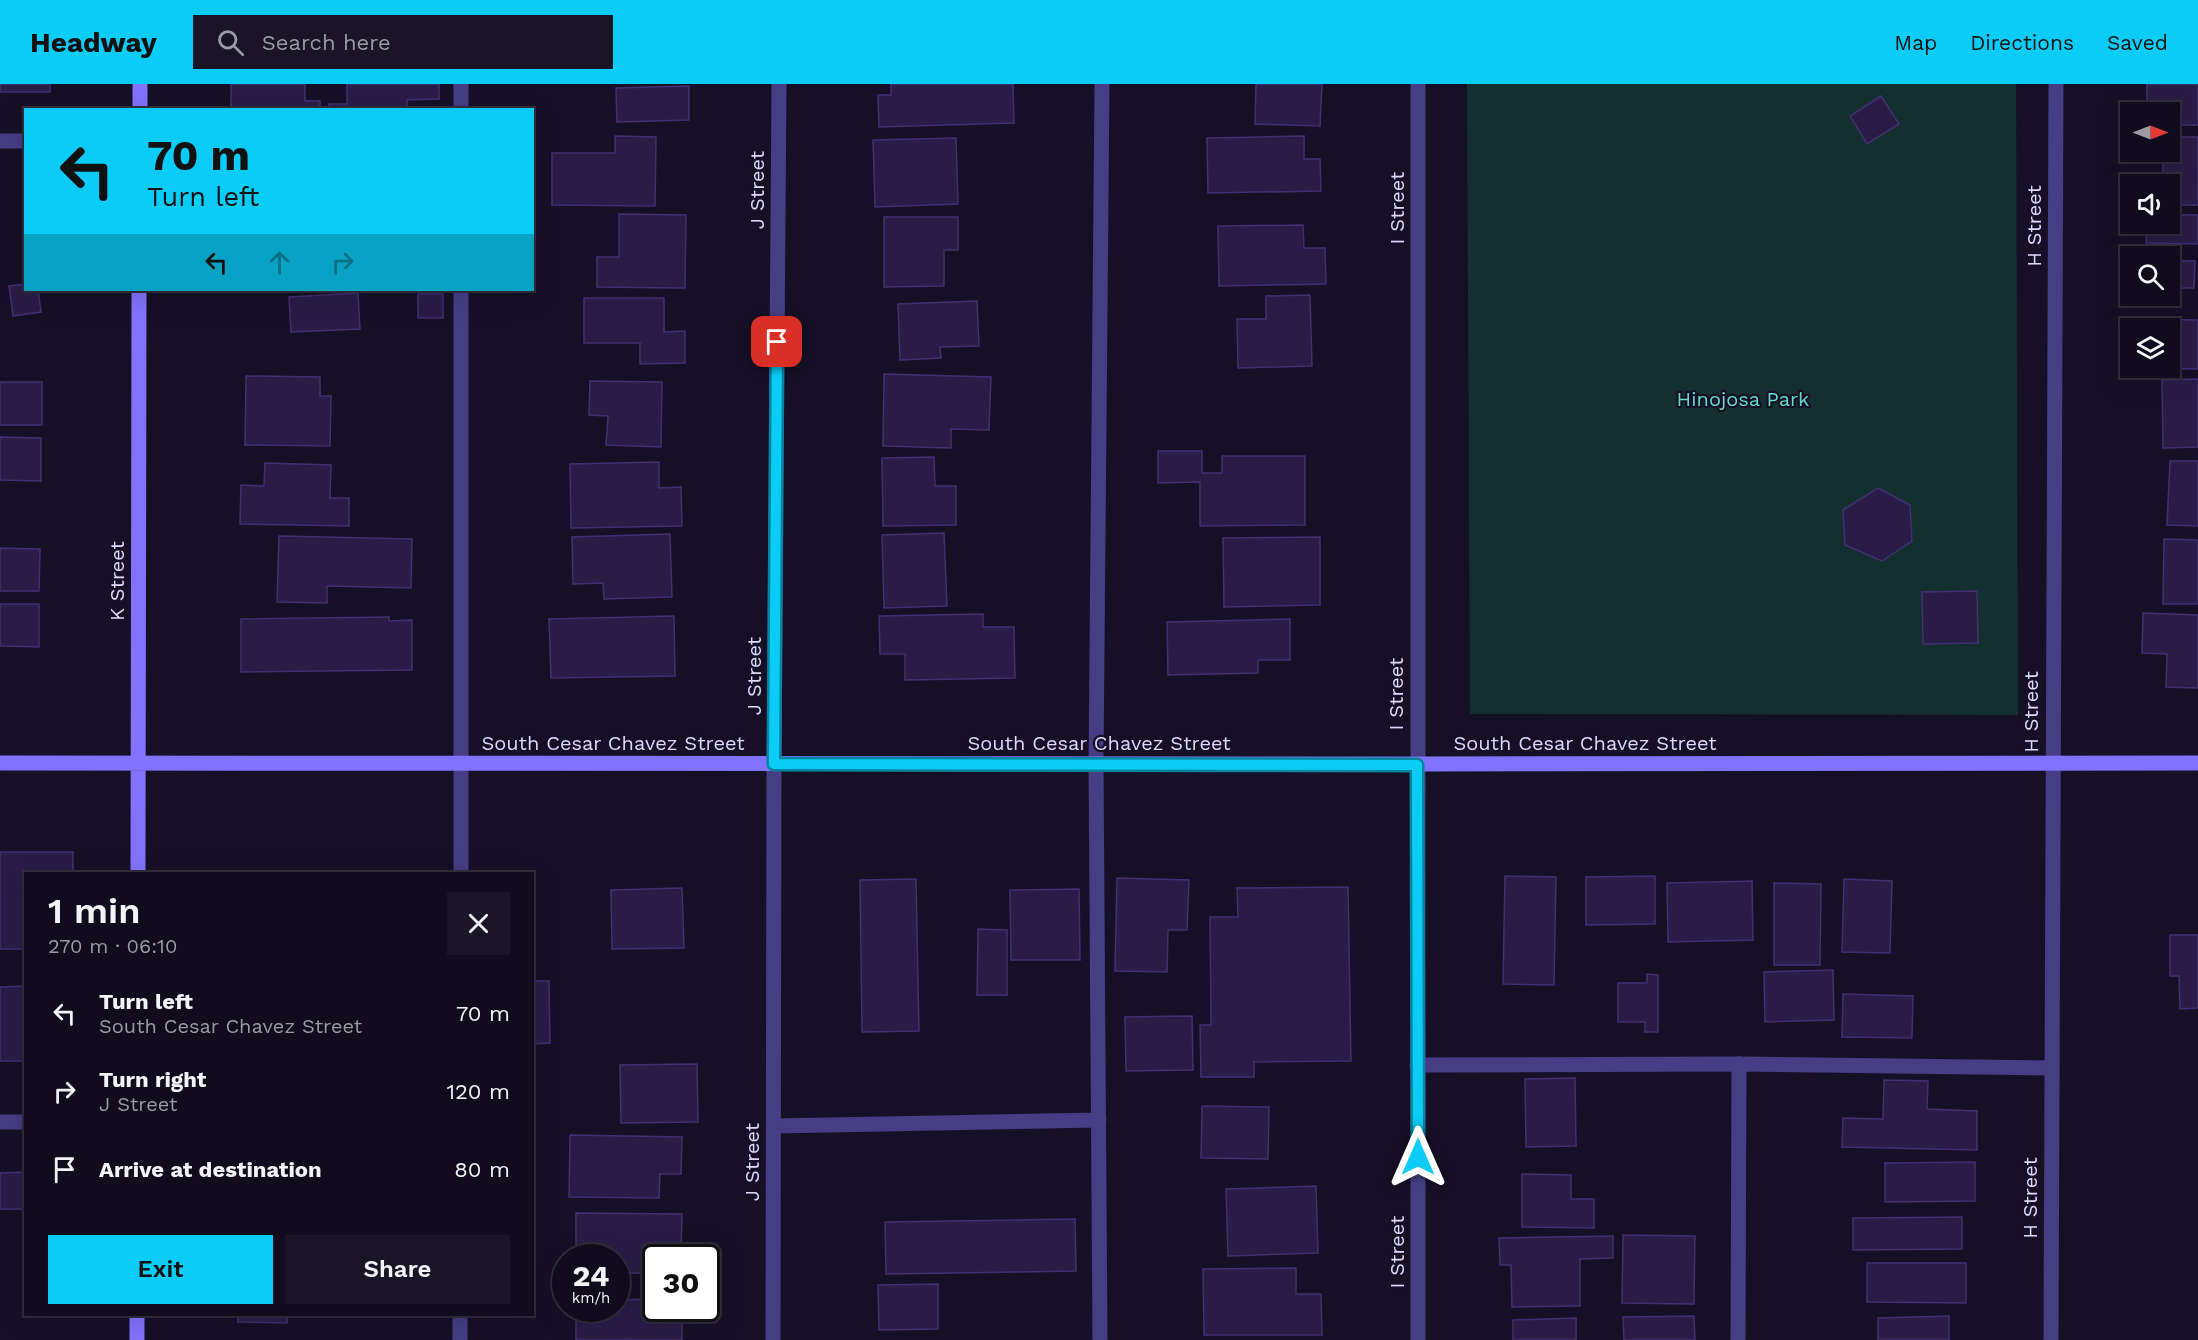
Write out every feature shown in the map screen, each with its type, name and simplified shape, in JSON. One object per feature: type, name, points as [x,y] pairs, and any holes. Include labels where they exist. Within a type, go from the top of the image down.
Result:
[{"type":"street","points":[[140,84],[140,108]]},
{"type":"street","points":[[461,84],[461,108]]},
{"type":"street","name":"J Street","points":[[773,1340],[779,84]]},
{"type":"street","points":[[1100,1340],[1096,763],[1102,84]]},
{"type":"street","name":"I Street","points":[[1418,84],[1418,1340]]},
{"type":"street","name":"H Street","points":[[2051,1340],[2056,84]]},
{"type":"street","points":[[0,141],[24,141]]},
{"type":"street","name":"K Street","points":[[138,872],[139,291]]},
{"type":"street","points":[[461,291],[461,872]]},
{"type":"street","name":"South Cesar Chavez Street","points":[[0,763],[1417,765],[2198,763]]},
{"type":"street","points":[[1417,1065],[1739,1064],[2051,1068]]},
{"type":"street","points":[[1738,1340],[1739,1064]]},
{"type":"street","points":[[774,1126],[1099,1120]]},
{"type":"street","points":[[0,1122],[24,1122]]},
{"type":"street","points":[[137,1316],[137,1340]]},
{"type":"street","points":[[460,1316],[460,1340]]},
{"type":"green space","name":"Hinojosa Park","points":[[1467,84],[2016,84],[2018,715],[1470,714]]},
{"type":"building","points":[[0,84],[50,84],[50,92],[0,92]]},
{"type":"building","points":[[231,84],[305,84],[305,101],[320,101],[320,108],[231,108]]},
{"type":"building","points":[[347,84],[439,84],[439,99],[407,100],[407,108],[329,108],[329,104],[347,104]]},
{"type":"building","points":[[891,84],[1013,84],[1014,123],[879,127],[878,95],[891,95]]},
{"type":"building","points":[[1256,84],[1322,84],[1320,126],[1255,124]]},
{"type":"building","points":[[2147,84],[2198,84],[2198,125],[2180,125],[2180,102],[2147,102]]},
{"type":"building","points":[[689,86],[689,120],[617,122],[616,88]]},
{"type":"building","points":[[1881,96],[1899,124],[1867,144],[1850,116]]},
{"type":"building","points":[[615,136],[656,137],[655,206],[552,205],[552,153],[615,153]]},
{"type":"building","points":[[1304,136],[1304,159],[1320,159],[1321,191],[1208,193],[1207,138]]},
{"type":"building","points":[[2180,137],[2198,137],[2198,205],[2180,205],[2180,174],[2163,174],[2163,162],[2180,162]]},
{"type":"building","points":[[956,138],[958,204],[875,207],[873,140]]},
{"type":"building","points":[[619,214],[686,215],[685,288],[597,287],[597,257],[619,257]]},
{"type":"building","points":[[2180,215],[2198,215],[2198,244],[2146,243],[2146,234],[2180,234]]},
{"type":"building","points":[[884,217],[958,217],[958,250],[944,250],[944,286],[884,287]]},
{"type":"building","points":[[1303,225],[1304,248],[1325,248],[1326,284],[1219,286],[1218,226]]},
{"type":"building","points":[[2180,261],[2195,261],[2194,288],[2180,288]]},
{"type":"building","points":[[24,284],[24,291],[38,291],[41,312],[13,316],[9,286]]},
{"type":"building","points":[[358,293],[360,329],[291,332],[289,297]]},
{"type":"building","points":[[418,294],[443,294],[443,318],[418,318]]},
{"type":"building","points":[[1310,295],[1312,366],[1238,368],[1237,319],[1266,319],[1266,296]]},
{"type":"building","points":[[584,298],[664,298],[664,332],[685,331],[685,363],[640,364],[640,343],[584,343]]},
{"type":"building","points":[[977,301],[979,346],[940,347],[941,358],[900,360],[898,304]]},
{"type":"building","points":[[2180,320],[2198,320],[2198,369],[2180,369]]},
{"type":"building","points":[[884,374],[991,377],[989,430],[951,429],[951,448],[883,446]]},
{"type":"building","points":[[246,376],[320,377],[320,396],[331,396],[330,446],[245,445]]},
{"type":"building","points":[[2198,379],[2198,447],[2163,448],[2162,380]]},
{"type":"building","points":[[590,381],[662,382],[661,447],[606,445],[608,416],[589,415]]},
{"type":"building","points":[[0,382],[42,382],[42,425],[0,425]]},
{"type":"building","points":[[0,437],[41,438],[41,481],[0,480]]},
{"type":"building","points":[[1158,451],[1202,451],[1202,473],[1222,473],[1222,456],[1305,456],[1305,525],[1200,526],[1200,482],[1158,483]]},
{"type":"building","points":[[934,457],[935,486],[956,486],[956,525],[883,526],[882,458]]},
{"type":"building","points":[[2170,461],[2198,461],[2198,526],[2167,525]]},
{"type":"building","points":[[659,462],[659,488],[681,487],[682,526],[571,528],[570,464]]},
{"type":"building","points":[[265,463],[331,465],[330,498],[349,498],[349,526],[240,524],[241,485],[264,486]]},
{"type":"building","points":[[1878,488],[1910,505],[1912,541],[1882,561],[1845,545],[1843,510]]},
{"type":"building","points":[[944,533],[947,606],[884,608],[882,535]]},
{"type":"building","points":[[670,534],[672,597],[604,599],[603,583],[573,584],[572,537]]},
{"type":"building","points":[[279,536],[412,539],[411,588],[327,586],[327,603],[277,602]]},
{"type":"building","points":[[1320,537],[1320,605],[1224,607],[1223,538]]},
{"type":"building","points":[[2164,539],[2198,540],[2198,604],[2163,604]]},
{"type":"building","points":[[0,548],[40,549],[39,591],[0,591]]},
{"type":"building","points":[[1977,591],[1978,643],[1923,644],[1922,592]]},
{"type":"building","points":[[0,604],[39,604],[39,647],[0,646]]},
{"type":"building","points":[[2143,613],[2198,615],[2198,688],[2166,687],[2167,654],[2142,653]]},
{"type":"building","points":[[983,614],[983,627],[1014,627],[1015,678],[905,680],[905,654],[880,654],[879,616]]},
{"type":"building","points":[[674,616],[675,676],[551,678],[549,619]]},
{"type":"building","points":[[389,617],[389,621],[412,620],[412,670],[241,672],[241,619]]},
{"type":"building","points":[[1290,619],[1290,660],[1258,660],[1258,673],[1168,675],[1167,622]]},
{"type":"building","points":[[0,852],[73,852],[73,872],[24,872],[24,949],[0,949]]},
{"type":"building","points":[[1505,876],[1556,877],[1554,985],[1503,984]]},
{"type":"building","points":[[1655,876],[1655,924],[1586,925],[1586,877]]},
{"type":"building","points":[[1117,878],[1189,880],[1187,930],[1168,930],[1167,972],[1115,971]]},
{"type":"building","points":[[916,879],[919,1031],[862,1032],[860,880]]},
{"type":"building","points":[[1844,879],[1892,881],[1890,953],[1842,952]]},
{"type":"building","points":[[1752,881],[1753,940],[1668,942],[1667,883]]},
{"type":"building","points":[[1774,883],[1821,884],[1820,965],[1774,965]]},
{"type":"building","points":[[1348,887],[1351,1061],[1254,1062],[1254,1077],[1201,1077],[1200,1025],[1211,1025],[1210,917],[1238,917],[1237,888]]},
{"type":"building","points":[[682,888],[684,948],[612,949],[611,890]]},
{"type":"building","points":[[1079,889],[1080,960],[1011,960],[1010,890]]},
{"type":"building","points":[[978,929],[1007,930],[1007,995],[977,995]]},
{"type":"building","points":[[2170,935],[2198,935],[2198,1008],[2180,1009],[2179,976],[2170,976]]},
{"type":"building","points":[[1833,970],[1834,1020],[1765,1022],[1764,972]]},
{"type":"building","points":[[1647,974],[1658,975],[1658,1032],[1645,1032],[1645,1022],[1618,1022],[1618,983],[1647,983]]},
{"type":"building","points":[[534,981],[549,981],[550,1043],[534,1044]]},
{"type":"building","points":[[24,986],[24,1061],[0,1061],[0,987]]},
{"type":"building","points":[[1843,994],[1913,996],[1912,1038],[1842,1037]]},
{"type":"building","points":[[1192,1016],[1193,1070],[1126,1071],[1125,1017]]},
{"type":"building","points":[[697,1064],[698,1122],[621,1123],[620,1065]]},
{"type":"building","points":[[1575,1078],[1576,1146],[1526,1147],[1525,1079]]},
{"type":"building","points":[[1884,1080],[1928,1081],[1927,1109],[1977,1111],[1977,1150],[1842,1147],[1843,1118],[1883,1119]]},
{"type":"building","points":[[1202,1106],[1269,1107],[1268,1159],[1201,1158]]},
{"type":"building","points":[[570,1135],[682,1137],[681,1174],[660,1174],[659,1198],[569,1197]]},
{"type":"building","points":[[1975,1162],[1975,1201],[1885,1202],[1885,1163]]},
{"type":"building","points":[[24,1172],[24,1209],[0,1209],[0,1173]]},
{"type":"building","points":[[1522,1174],[1571,1175],[1571,1199],[1594,1199],[1594,1228],[1522,1227]]},
{"type":"building","points":[[1316,1186],[1318,1253],[1228,1256],[1226,1189]]},
{"type":"building","points":[[576,1213],[682,1214],[681,1244],[642,1244],[642,1273],[630,1273],[630,1244],[576,1244]]},
{"type":"building","points":[[1962,1217],[1962,1249],[1853,1250],[1853,1218]]},
{"type":"building","points":[[1075,1219],[1076,1271],[886,1274],[885,1222]]},
{"type":"building","points":[[1623,1235],[1695,1236],[1694,1304],[1622,1303]]},
{"type":"building","points":[[1613,1236],[1613,1258],[1580,1259],[1580,1306],[1512,1307],[1511,1265],[1500,1265],[1499,1238]]},
{"type":"building","points":[[1867,1263],[1966,1263],[1966,1303],[1867,1302]]},
{"type":"building","points":[[1296,1268],[1296,1294],[1321,1294],[1322,1335],[1204,1335],[1203,1269]]},
{"type":"building","points":[[938,1284],[938,1329],[879,1330],[878,1285]]},
{"type":"building","points":[[642,1299],[642,1322],[682,1323],[682,1340],[576,1340],[576,1322],[630,1322],[630,1300]]},
{"type":"building","points":[[238,1316],[287,1316],[287,1323],[238,1322]]},
{"type":"building","points":[[1694,1316],[1695,1340],[1624,1340],[1623,1317]]},
{"type":"building","points":[[1949,1316],[1949,1340],[1878,1340],[1878,1318]]},
{"type":"building","points":[[1576,1318],[1576,1340],[1513,1340],[1513,1320]]},
{"type":"route","points":[[777,342],[774,764],[1417,765],[1418,1157]]}]
